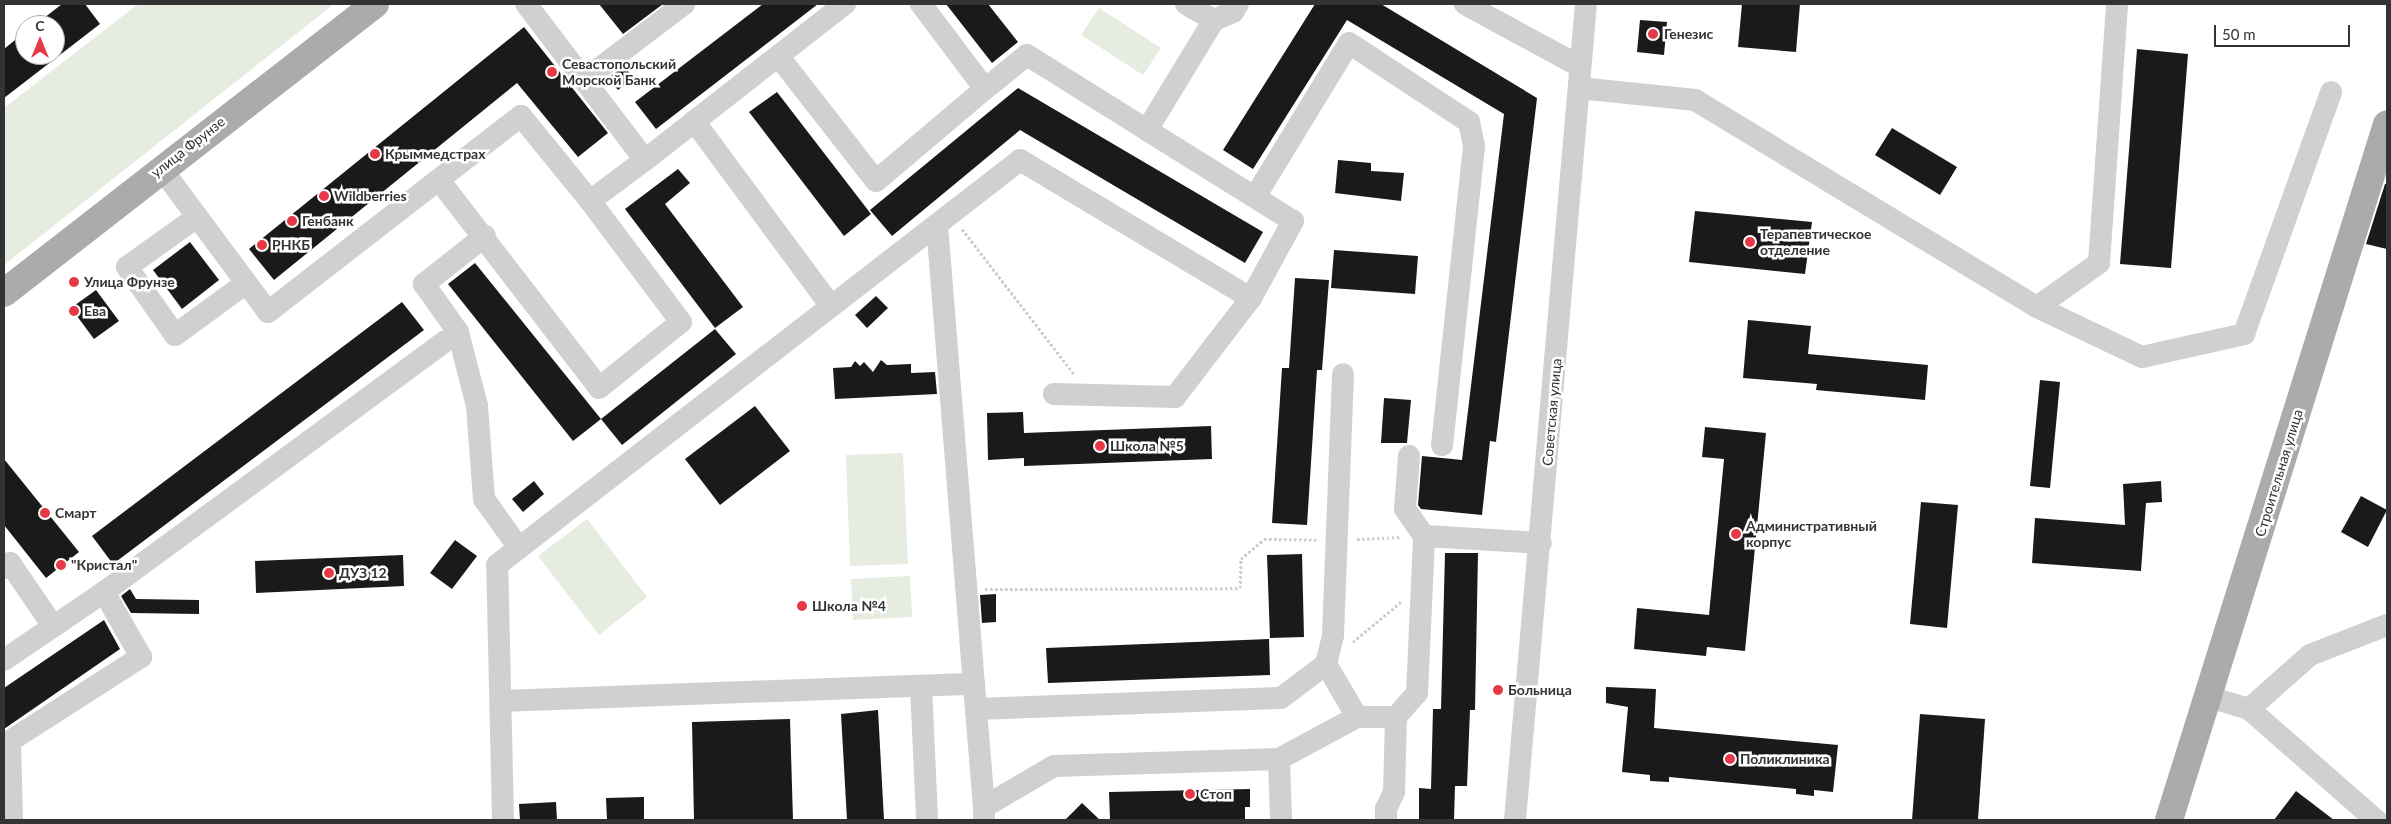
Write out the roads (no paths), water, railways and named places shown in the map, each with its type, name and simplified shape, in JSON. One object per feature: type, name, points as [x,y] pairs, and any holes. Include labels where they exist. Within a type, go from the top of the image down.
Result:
[{"type":"main road","name":"улица Фрунзе","points":[[4,293],[161,168],[375,4]]},
{"type":"main road","name":"Строительная улица","points":[[2169,820],[2387,124]]},
{"type":"street","points":[[526,4],[645,160]]},
{"type":"street","points":[[584,80],[684,4]]},
{"type":"street","points":[[590,201],[846,4]]},
{"type":"street","points":[[921,4],[985,89]]},
{"type":"street","points":[[1186,4],[1214,20]]},
{"type":"street","points":[[1147,130],[1214,20],[1233,12],[1238,4]]},
{"type":"street","points":[[1465,4],[1579,66],[1597,43],[1601,4]]},
{"type":"street","name":"Советская улица","points":[[1515,820],[1541,542],[1579,88],[1579,66],[1586,4]]},
{"type":"street","points":[[2037,307],[2099,263],[2117,4]]},
{"type":"street","points":[[1255,197],[1349,43],[1469,122],[1474,146],[1442,445]]},
{"type":"street","points":[[779,57],[876,181],[1027,55],[1293,221],[1251,298],[1175,397],[1054,394]]},
{"type":"street","points":[[1579,88],[1695,100],[2037,307],[2142,356],[2244,334],[2331,92]]},
{"type":"street","points":[[161,168],[268,312],[521,116],[590,201],[682,322],[599,388],[485,236],[439,180]]},
{"type":"street","points":[[694,122],[831,306]]},
{"type":"street","points":[[503,820],[497,565],[1020,160],[1251,298]]},
{"type":"street","points":[[197,217],[127,267],[175,335],[246,283]]},
{"type":"street","points":[[937,225],[984,814]]},
{"type":"street","points":[[485,236],[424,284],[458,332],[477,406],[484,499],[519,548]]},
{"type":"street","points":[[4,660],[104,592],[446,341]]},
{"type":"street","points":[[976,709],[1281,698],[1326,664],[1333,635],[1343,374]]},
{"type":"street","points":[[1386,820],[1386,809],[1394,792],[1396,716],[1417,693],[1424,536],[1405,509],[1409,456]]},
{"type":"street","points":[[1424,536],[1541,542]]},
{"type":"street","points":[[4,568],[10,563],[53,626]]},
{"type":"street","points":[[12,820],[10,741],[141,657],[104,592]]},
{"type":"street","points":[[2249,709],[2310,655],[2387,625]]},
{"type":"street","points":[[1326,664],[1357,716]]},
{"type":"street","points":[[500,701],[974,684]]},
{"type":"street","points":[[921,686],[927,820]]},
{"type":"street","points":[[2209,696],[2249,709],[2376,820]]},
{"type":"street","points":[[984,814],[1054,766],[1279,760],[1357,716],[1396,716]]},
{"type":"street","points":[[1279,760],[1281,820]]},
{"type":"place","name":"Генезис","points":[[1653,34]]},
{"type":"place","name":"Севастопольский Морской Банк","points":[[552,72]]},
{"type":"place","name":"Крыммедстрах","points":[[375,154]]},
{"type":"place","name":"Wildberries","points":[[324,196]]},
{"type":"place","name":"Генбанк","points":[[292,221]]},
{"type":"place","name":"Терапевтическое отделение","points":[[1750,242]]},
{"type":"place","name":"РНКБ","points":[[262,245]]},
{"type":"place","name":"Улица Фрунзе","points":[[74,282]]},
{"type":"place","name":"Ева","points":[[74,311]]},
{"type":"place","name":"Школа №5","points":[[1100,446]]},
{"type":"place","name":"Смарт","points":[[45,513]]},
{"type":"place","name":"Административный корпус","points":[[1736,534]]},
{"type":"place","name":"\"Кристал\"","points":[[61,565]]},
{"type":"place","name":"ДУЗ 12","points":[[329,573]]},
{"type":"place","name":"Школа №4","points":[[802,606]]},
{"type":"place","name":"Больница","points":[[1498,690]]},
{"type":"place","name":"Поликлиника","points":[[1730,759]]},
{"type":"place","name":"Стоп","points":[[1190,794]]}]
